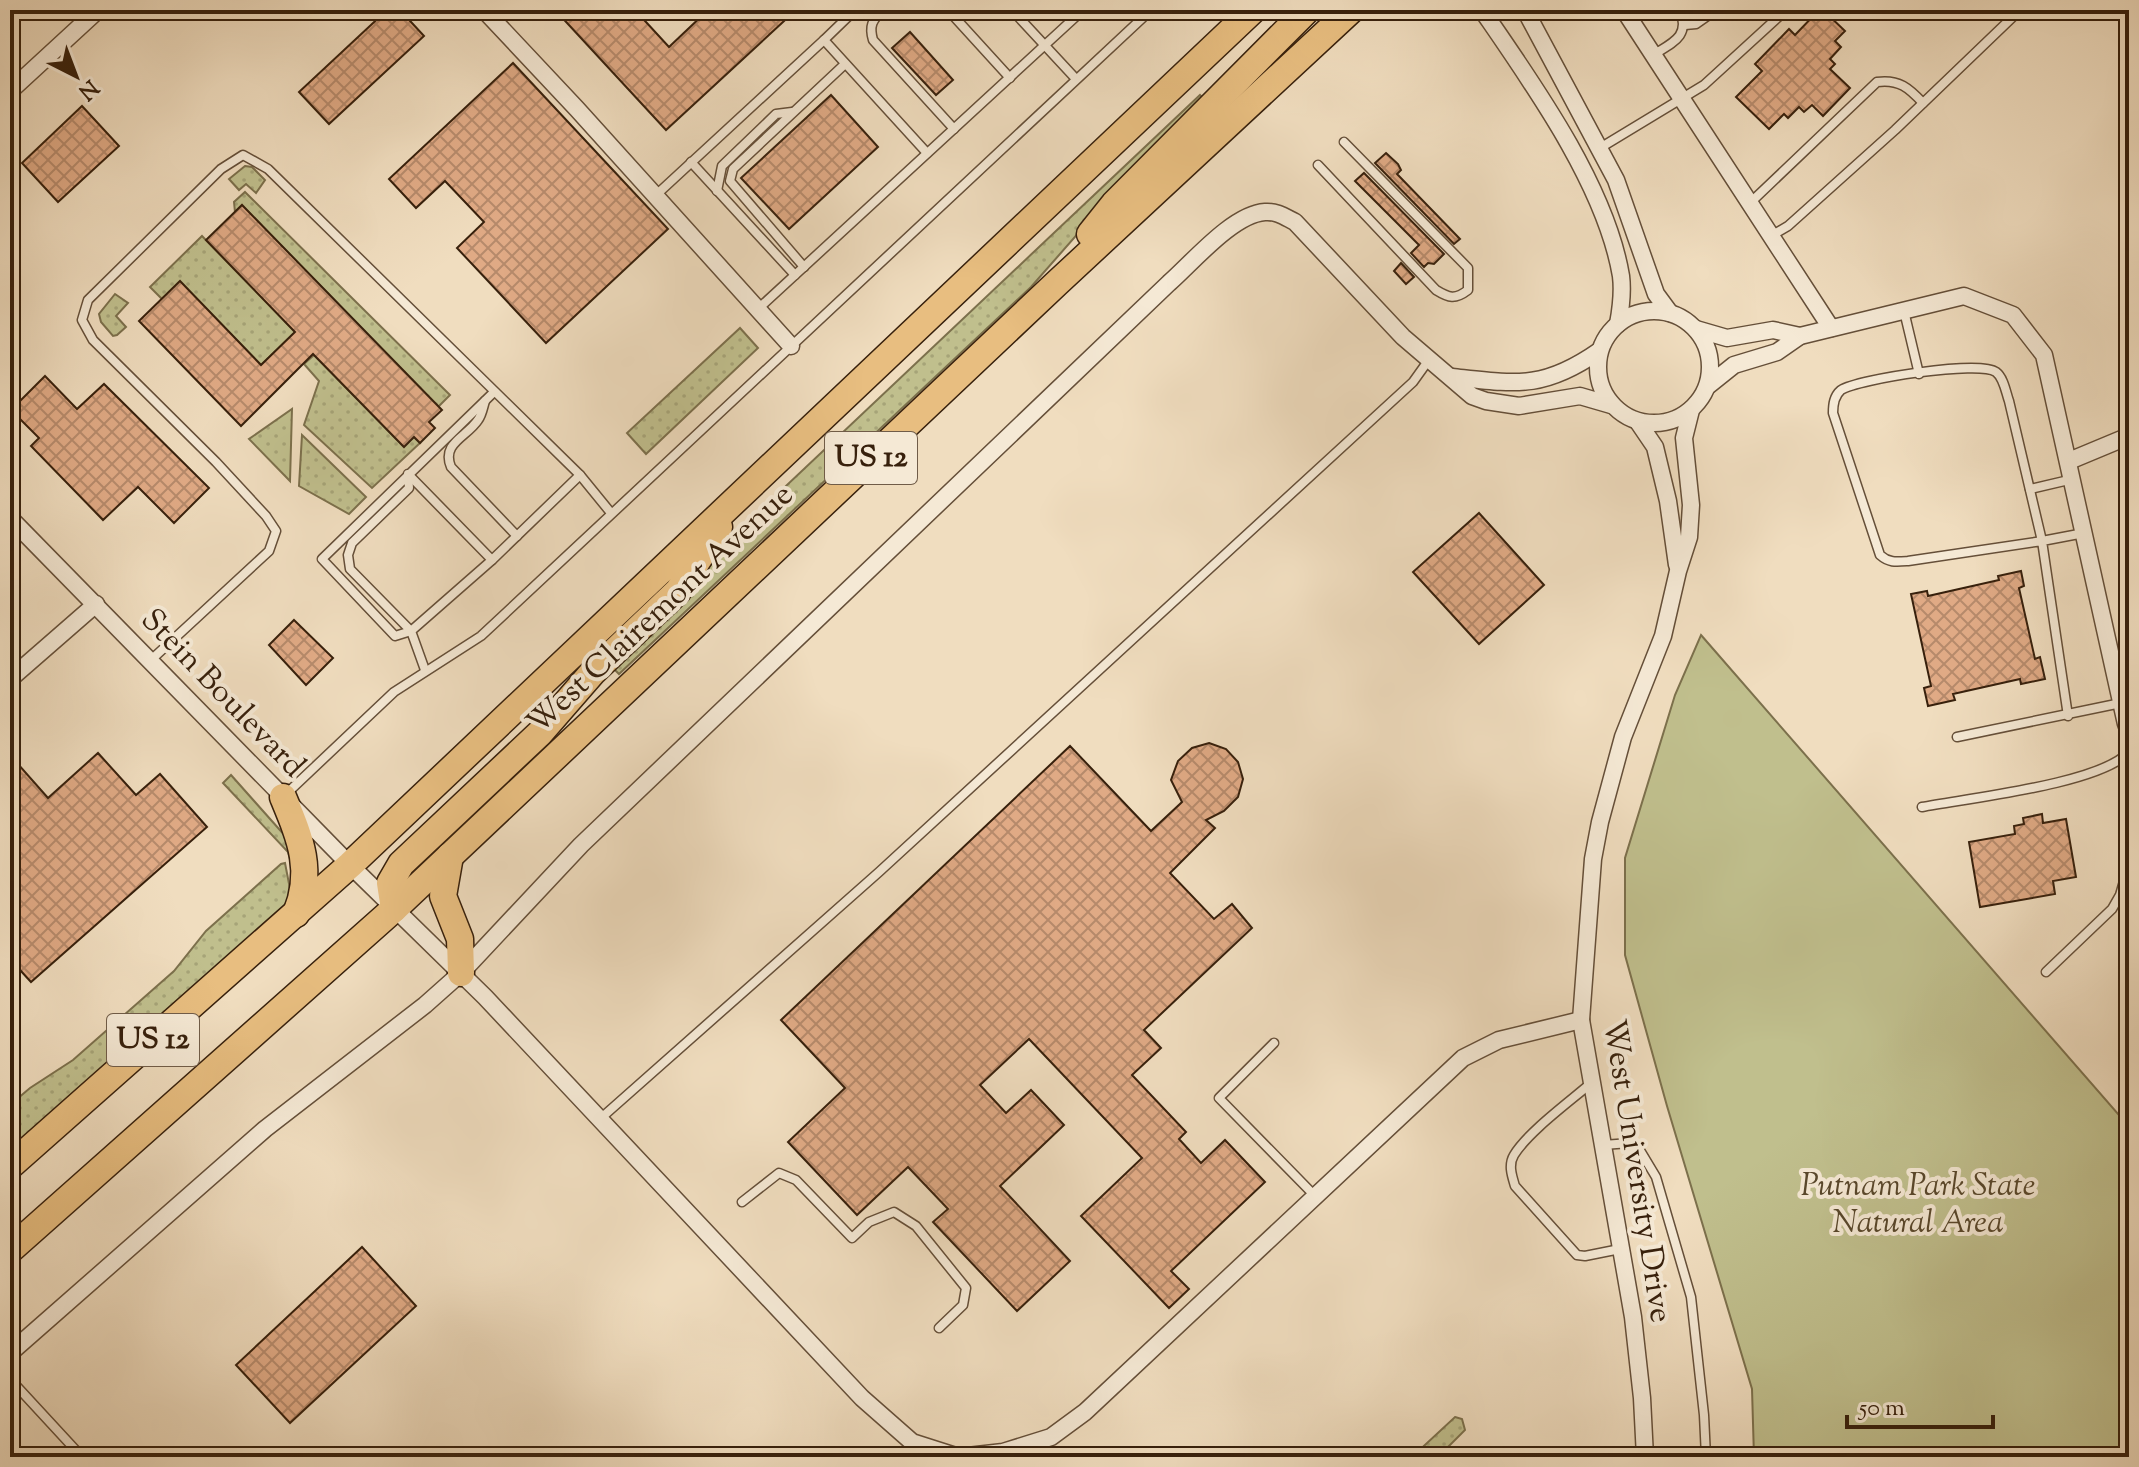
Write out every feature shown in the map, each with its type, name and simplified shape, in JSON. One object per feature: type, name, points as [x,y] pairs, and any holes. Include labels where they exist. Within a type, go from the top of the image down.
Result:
[{"type":"main road","name":"West Clairemont Avenue","points":[[10,1166],[350,865],[1253,10]]},
{"type":"main road","points":[[1057,283],[1114,204],[1307,10]]},
{"type":"main road","name":"West Clairemont Avenue","points":[[10,1250],[394,909],[1351,10]]},
{"type":"main road","points":[[394,909],[390,883],[401,864],[540,733],[593,672],[678,591],[737,497]]},
{"type":"main road","points":[[283,797],[306,873],[304,894],[296,914]]},
{"type":"main road","points":[[450,856],[443,896],[460,939],[461,973]]},
{"type":"street","points":[[10,91],[98,10]]},
{"type":"street","points":[[484,10],[791,346]]},
{"type":"street","points":[[1482,10],[1559,125],[1603,217],[1621,274],[1622,304],[1618,324]]},
{"type":"street","points":[[1525,10],[1616,180],[1656,294],[1670,313],[1696,329],[1727,338],[1773,330],[1800,336]]},
{"type":"street","points":[[1624,10],[1831,328]]},
{"type":"street","points":[[10,1353],[265,1129],[414,1014],[461,973],[581,845],[1146,304],[1233,225],[1252,215],[1279,213],[1295,222],[1428,361],[1452,377],[1472,396],[1503,404],[1538,405],[1580,396],[1611,405],[1638,422],[1673,420],[1691,410],[1709,385],[1734,365],[1777,352],[1800,336],[1964,296],[2013,315],[2044,355],[2129,727]]},
{"type":"street","points":[[1452,377],[1503,383],[1542,380],[1563,374],[1599,351],[1618,324],[1632,315],[1670,313]]},
{"type":"street","points":[[1696,329],[1705,345],[1710,365],[1709,385]]},
{"type":"street","points":[[1599,351],[1602,388],[1611,405]]},
{"type":"street","name":"West University Drive","points":[[1645,1457],[1633,1317],[1581,1020],[1593,859],[1600,822],[1623,737],[1663,636],[1689,537],[1691,505],[1684,438],[1691,410]]},
{"type":"street","name":"West University Drive","points":[[1638,422],[1655,447],[1668,501],[1678,571]]},
{"type":"street","points":[[2069,461],[2129,436]]},
{"type":"street","name":"Stein Boulevard","points":[[10,518],[350,865],[461,973],[862,1398],[912,1442],[959,1457]]},
{"type":"street","points":[[10,679],[96,604]]},
{"type":"street","points":[[959,1457],[1003,1452],[1039,1441],[1051,1437],[1073,1421],[1168,1337],[1463,1058],[1499,1040],[1581,1020]]},
{"type":"lane","points":[[655,196],[855,10]]},
{"type":"lane","points":[[883,10],[873,19],[870,29],[873,40],[954,129]]},
{"type":"lane","points":[[948,10],[1010,78]]},
{"type":"lane","points":[[1012,10],[1076,79]]},
{"type":"lane","points":[[1067,10],[1075,18]]},
{"type":"lane","points":[[758,309],[1083,10]]},
{"type":"lane","points":[[283,797],[394,692],[481,636],[1151,10]]},
{"type":"lane","points":[[1653,55],[1683,32],[1685,25],[1680,10]]},
{"type":"lane","points":[[1685,25],[1696,24],[1716,10]]},
{"type":"lane","points":[[1600,148],[1683,100],[1722,70],[1786,10]]},
{"type":"lane","points":[[1771,236],[1788,226],[2020,10]]},
{"type":"lane","points":[[824,40],[927,153]]},
{"type":"lane","points":[[804,267],[730,181],[733,169],[845,64]]},
{"type":"lane","points":[[1750,203],[1877,82],[1892,80],[1906,85],[1923,103]]},
{"type":"lane","points":[[717,191],[722,166],[776,114],[793,111]]},
{"type":"lane","points":[[1318,165],[1436,290],[1449,298],[1468,290],[1468,268],[1344,142]]},
{"type":"lane","points":[[151,660],[269,551],[276,531],[216,462],[93,340],[82,320],[88,300],[221,169],[243,155],[268,169],[580,475],[611,513]]},
{"type":"lane","points":[[691,162],[795,275]]},
{"type":"lane","points":[[1904,310],[1919,374]]},
{"type":"lane","points":[[600,1119],[902,851],[1413,382],[1428,361]]},
{"type":"lane","points":[[2068,716],[2042,541],[2001,379],[1996,372],[1964,367],[1859,383],[1839,391],[1833,402],[1833,413],[1880,555],[1894,563],[2042,541],[2085,533]]},
{"type":"lane","points":[[494,392],[322,559],[395,636],[411,631],[492,560],[580,475]]},
{"type":"lane","points":[[485,400],[479,419],[449,449],[447,458],[451,467],[517,536]]},
{"type":"lane","points":[[408,474],[409,488],[352,543],[348,555],[350,569],[411,631],[425,670]]},
{"type":"lane","points":[[408,474],[492,560]]},
{"type":"lane","points":[[2030,489],[2073,479]]},
{"type":"lane","points":[[1957,737],[2122,703]]},
{"type":"lane","points":[[1922,807],[2075,779],[2101,771],[2129,752]]},
{"type":"lane","points":[[2046,972],[2112,909],[2120,895],[2129,864]]},
{"type":"lane","points":[[1274,1043],[1219,1098],[1315,1196]]},
{"type":"lane","points":[[1590,1084],[1512,1157],[1511,1173],[1515,1186],[1577,1255],[1620,1249]]},
{"type":"lane","points":[[1603,1145],[1630,1143],[1638,1147],[1656,1177],[1691,1297],[1706,1457]]},
{"type":"lane","points":[[742,1202],[779,1173],[796,1180],[852,1238],[869,1222],[894,1212],[916,1226],[966,1288],[963,1305],[939,1328]]},
{"type":"lane","points":[[10,1379],[82,1457]]},
{"type":"green space","points":[[1200,95],[1205,100],[1102,206],[1031,287],[619,674],[611,666],[681,599],[751,519]]},
{"type":"green space","points":[[245,166],[252,167],[265,180],[256,193],[246,184],[239,190],[229,179]]},
{"type":"green space","points":[[245,192],[450,395],[438,407],[242,205],[235,212],[234,202]]},
{"type":"green space","points":[[202,236],[295,332],[261,365],[180,282],[162,299],[150,287]]},
{"type":"green space","points":[[115,294],[128,303],[116,316],[126,327],[113,336],[101,322],[99,314]]},
{"type":"green space","points":[[740,328],[758,348],[646,454],[627,433]]},
{"type":"green space","points":[[314,355],[403,446],[414,437],[420,443],[372,488],[304,425],[319,381],[304,364]]},
{"type":"green space","points":[[292,409],[290,481],[249,439]]},
{"type":"green space","points":[[302,435],[366,497],[349,514],[299,486]]},
{"type":"green space","name":"Putnam Park State Natural Area","points":[[1701,635],[2118,1114],[2129,1107],[2129,1457],[1754,1457],[1752,1389],[1625,955],[1625,858],[1675,695]]},
{"type":"green space","points":[[231,775],[287,838],[294,875],[288,852],[223,783]]},
{"type":"green space","points":[[285,863],[290,889],[294,892],[285,908],[10,1151],[10,1105],[73,1060],[174,971],[206,931]]},
{"type":"green space","points":[[1455,1417],[1462,1419],[1465,1430],[1438,1457],[1412,1457]]},
{"type":"building","points":[[387,10],[400,10],[424,36],[329,124],[299,92]]},
{"type":"building","points":[[555,10],[635,10],[669,47],[708,10],[796,10],[666,130]]},
{"type":"building","points":[[1819,10],[1823,10],[1845,31],[1835,41],[1841,47],[1830,59],[1835,64],[1830,69],[1850,88],[1823,116],[1812,105],[1804,112],[1799,107],[1788,118],[1784,114],[1769,129],[1736,97],[1762,71],[1755,64],[1789,29],[1795,35]]},
{"type":"building","points":[[910,32],[953,80],[936,95],[892,48]]},
{"type":"building","points":[[513,63],[668,229],[546,343],[457,248],[484,222],[445,181],[416,208],[389,179]]},
{"type":"building","points":[[831,95],[878,147],[789,229],[741,178]]},
{"type":"building","points":[[82,106],[119,146],[58,202],[22,163]]},
{"type":"building","points":[[1386,153],[1398,164],[1401,170],[1397,174],[1460,239],[1454,244],[1375,163]]},
{"type":"building","points":[[1364,173],[1444,254],[1434,264],[1428,263],[1424,267],[1411,253],[1419,245],[1355,181]]},
{"type":"building","points":[[242,205],[442,410],[429,422],[435,428],[420,443],[414,437],[404,447],[313,354],[241,426],[139,321],[180,281],[261,365],[295,332],[206,240]]},
{"type":"building","points":[[1401,263],[1414,277],[1406,284],[1394,271]]},
{"type":"building","points":[[45,376],[77,409],[104,384],[209,488],[174,523],[138,487],[103,520],[31,446],[39,438],[11,410]]},
{"type":"building","points":[[1479,513],[1544,585],[1479,644],[1413,572]]},
{"type":"building","points":[[2021,571],[2024,586],[2019,588],[2035,659],[2040,657],[2045,679],[2021,684],[2020,679],[1953,694],[1955,700],[1928,706],[1924,688],[1931,686],[1911,594],[1927,591],[1928,596],[1999,580],[1998,576]]},
{"type":"building","points":[[294,620],[333,658],[306,685],[269,645]]},
{"type":"building","points":[[1209,743],[1226,749],[1238,762],[1243,779],[1238,797],[1224,811],[1206,820],[1215,828],[1170,873],[1214,919],[1232,904],[1252,928],[1144,1030],[1161,1048],[1132,1075],[1186,1132],[1179,1139],[1201,1163],[1225,1140],[1265,1182],[1171,1271],[1189,1289],[1169,1308],[1081,1216],[1142,1158],[1029,1039],[980,1085],[1006,1113],[1031,1090],[1064,1125],[1000,1186],[1070,1261],[1017,1311],[933,1222],[948,1209],[908,1167],[857,1215],[788,1142],[845,1088],[781,1020],[1070,746],[1151,831],[1182,802],[1171,780],[1178,761],[1192,748]]},
{"type":"building","points":[[98,753],[136,795],[160,774],[207,827],[31,982],[10,959],[10,755],[48,798]]},
{"type":"building","points":[[2042,814],[2043,823],[2066,819],[2076,877],[2053,881],[2055,894],[1980,907],[1969,842],[2015,834],[2014,826],[2024,824],[2023,818]]},
{"type":"building","points":[[362,1247],[416,1306],[290,1423],[236,1365]]}]
